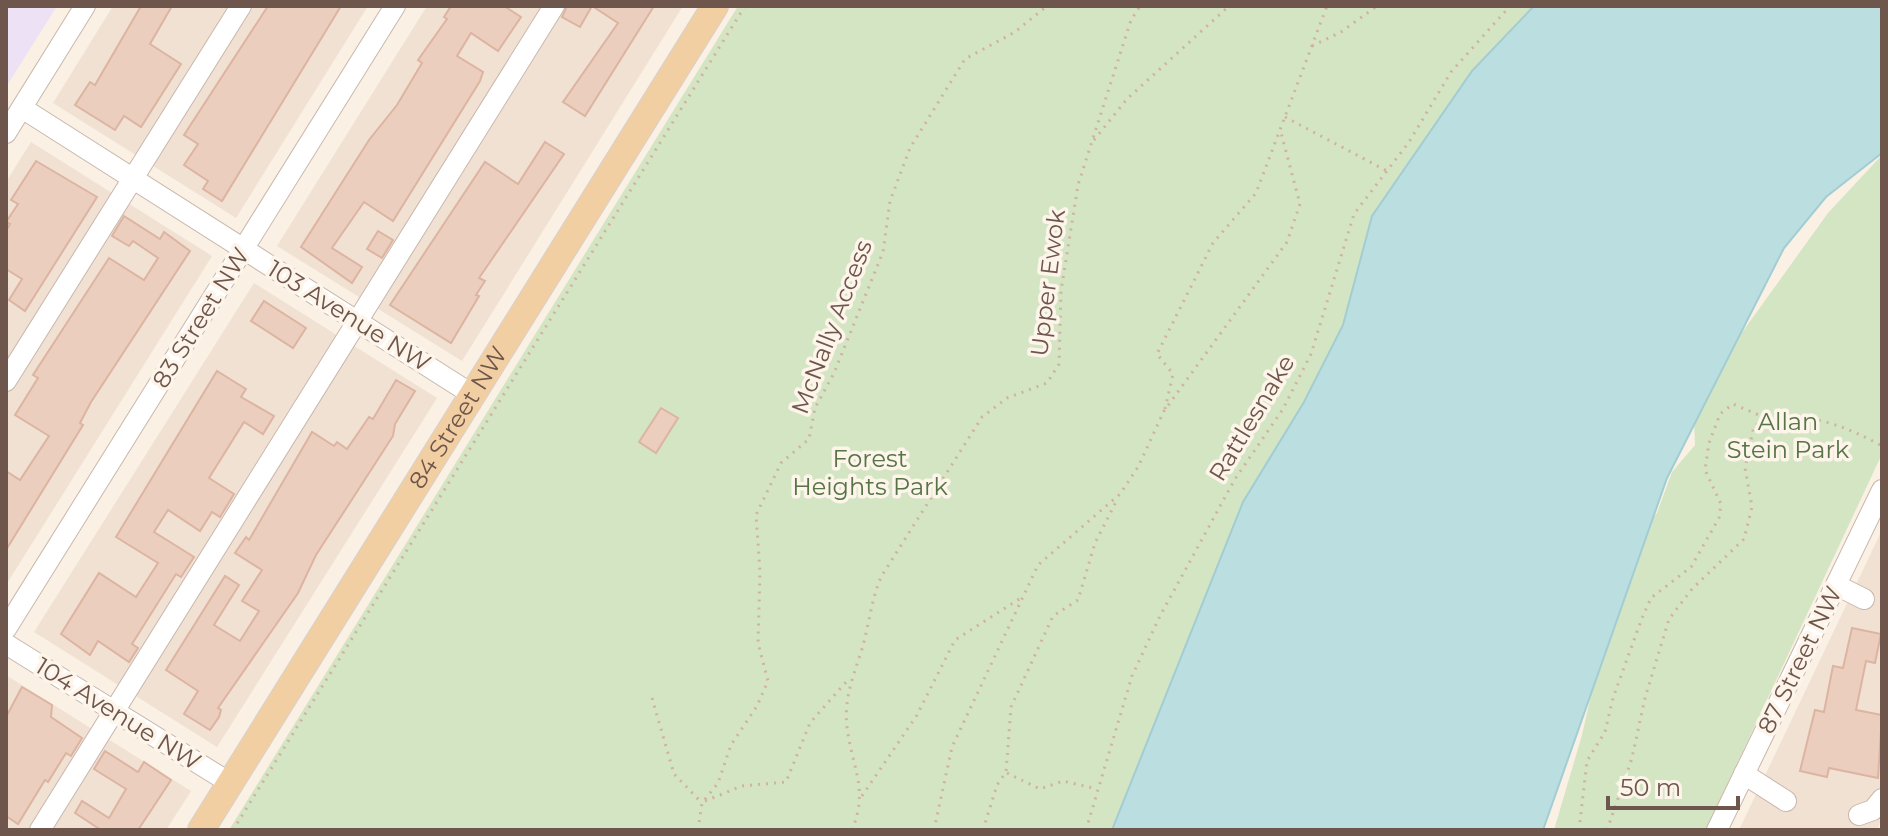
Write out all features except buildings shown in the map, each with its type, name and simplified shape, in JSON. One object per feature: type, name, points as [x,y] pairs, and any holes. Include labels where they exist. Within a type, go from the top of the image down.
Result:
[{"type":"main road","name":"84 Street NW","points":[[201,830],[715,6]]},
{"type":"street","points":[[6,133],[85,6]]},
{"type":"street","points":[[6,381],[241,6]]},
{"type":"street","name":"83 Street NW","points":[[6,629],[395,6]]},
{"type":"street","points":[[40,830],[554,6]]},
{"type":"street","name":"103 Avenue NW","points":[[22,108],[473,395]]},
{"type":"street","name":"87 Street NW","points":[[1717,830],[1882,490]]},
{"type":"street","points":[[1836,585],[1864,599]]},
{"type":"street","name":"104 Avenue NW","points":[[6,644],[230,783]]},
{"type":"street","points":[[1744,774],[1786,801]]},
{"type":"street","points":[[1859,815],[1873,810],[1882,799]]},
{"type":"path","points":[[233,830],[745,6]]},
{"type":"path","name":"McNally Access","points":[[698,830],[702,803],[718,783],[731,745],[757,706],[768,681],[758,643],[760,571],[756,515],[781,463],[809,439],[815,408],[834,373],[883,252],[890,201],[910,148],[942,91],[965,59],[1015,32],[1047,6]]},
{"type":"path","name":"Upper Ewok","points":[[852,830],[862,796],[847,726],[849,678],[860,654],[870,603],[881,577],[982,417],[1007,398],[1047,383],[1059,364],[1061,291],[1078,185],[1131,20],[1140,6]]},
{"type":"path","points":[[1091,143],[1127,99],[1229,6]]},
{"type":"path","points":[[1164,411],[1173,374],[1157,354],[1213,243],[1256,193],[1327,6]]},
{"type":"path","points":[[1311,46],[1341,32],[1377,6]]},
{"type":"path","name":"Rattlesnake","points":[[1086,830],[1128,688],[1149,640],[1235,479],[1283,409],[1304,368],[1354,214],[1387,171],[1451,72],[1510,6]]},
{"type":"path","points":[[1285,117],[1387,171]]},
{"type":"path","points":[[983,830],[997,785],[1006,772],[1011,707],[1053,616],[1078,600],[1095,543],[1138,467],[1164,411],[1287,242],[1300,204],[1280,129]]},
{"type":"path","points":[[1579,830],[1587,761],[1605,732],[1613,698],[1651,598],[1691,567],[1719,518],[1721,504],[1705,470],[1709,443],[1720,414],[1733,404],[1768,419],[1823,421],[1847,427],[1882,446]]},
{"type":"path","points":[[1607,830],[1632,758],[1645,698],[1669,619],[1692,589],[1744,539],[1752,507],[1745,468],[1754,426],[1768,419]]},
{"type":"path","points":[[934,830],[952,747],[1027,594],[1038,565],[1049,552],[1090,522],[1120,494]]},
{"type":"path","points":[[862,796],[917,715],[955,640],[1027,594]]},
{"type":"path","points":[[652,698],[674,774],[702,803],[742,786],[786,782],[810,723],[849,678]]},
{"type":"path","points":[[1006,772],[1040,789],[1063,781],[1097,789]]},
{"type":"shaded area","points":[[6,6],[57,6],[6,87]]},
{"type":"shaded area","points":[[113,6],[368,6],[236,218],[53,103]]},
{"type":"shaded area","points":[[427,6],[683,6],[462,361],[277,246]]},
{"type":"shaded area","points":[[31,142],[212,256],[6,585],[6,182]]},
{"type":"shaded area","points":[[254,283],[437,398],[217,747],[34,632]]},
{"type":"shaded area","points":[[1882,530],[1882,818],[1877,830],[1739,830]]},
{"type":"shaded area","points":[[9,677],[191,791],[166,830],[6,830],[6,682]]},
{"type":"green space","name":"Forest Heights Park","points":[[738,6],[1534,6],[1472,71],[1373,216],[1343,325],[1304,402],[1243,502],[1112,830],[229,830]]},
{"type":"green space","name":"Allan Stein Park","points":[[1882,155],[1882,454],[1706,830],[1554,830],[1582,735],[1603,642],[1644,530],[1657,513],[1672,472],[1695,445],[1694,422],[1738,338],[1828,213]]},
{"type":"water","points":[[1534,6],[1882,6],[1882,153],[1826,197],[1784,248],[1667,478],[1543,830],[1112,830],[1243,502],[1304,402],[1343,325],[1372,216],[1472,71]]}]
